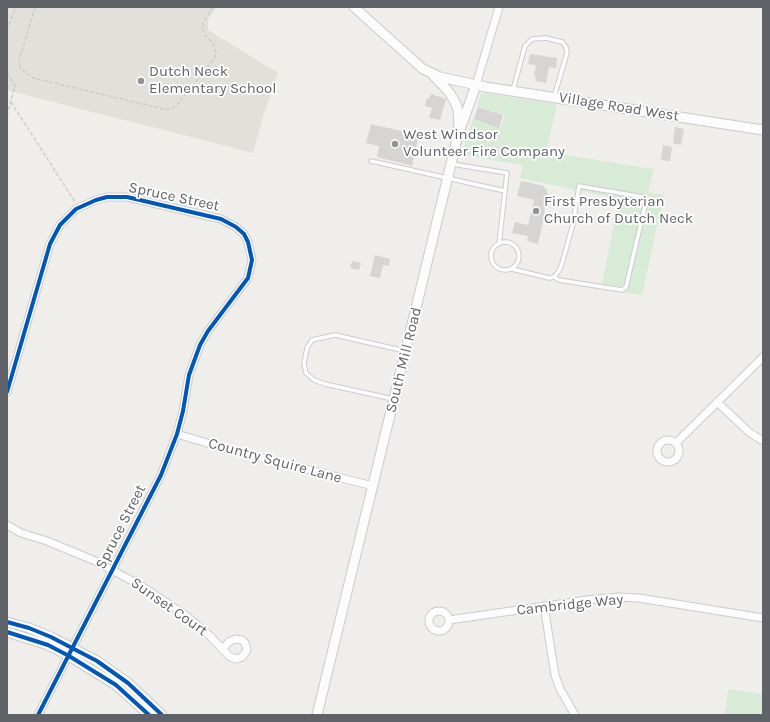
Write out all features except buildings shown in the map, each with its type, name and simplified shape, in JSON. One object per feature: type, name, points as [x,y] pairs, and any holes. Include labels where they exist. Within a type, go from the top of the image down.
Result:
[{"type":"street","points":[[354,7],[423,69],[433,74],[449,92],[458,110],[458,135]]},
{"type":"street","name":"South Mill Road","points":[[317,715],[458,135],[476,85],[499,7]]},
{"type":"street","name":"Village Road West","points":[[433,74],[476,85],[763,130]]},
{"type":"street","name":"Spruce Street","points":[[7,392],[50,244],[60,225],[76,210],[96,200],[112,197],[127,197],[221,219],[236,227],[244,234],[248,242],[252,260],[251,270],[245,284],[208,331],[200,345],[189,375],[183,411],[177,434],[161,475],[38,715]]},
{"type":"street","points":[[676,443],[763,357]]},
{"type":"street","points":[[717,402],[750,433],[763,441]]},
{"type":"street","name":"Country Squire Lane","points":[[177,434],[234,451],[372,486]]},
{"type":"street","name":"Spruce Street","points":[[7,525],[21,533],[74,551],[113,570]]},
{"type":"street","name":"Sunset Court","points":[[113,570],[166,602],[209,635],[223,648]]},
{"type":"street","name":"Cambridge Way","points":[[449,620],[593,599],[620,597],[639,598],[763,618]]},
{"type":"street","points":[[544,606],[555,675],[560,689],[575,715]]},
{"type":"street","points":[[7,622],[51,637],[116,685],[149,715]]},
{"type":"street","points":[[7,632],[97,661],[124,679],[162,715]]},
{"type":"lane","points":[[513,91],[525,46],[532,39],[546,38],[562,42],[566,47],[566,53],[554,97]]},
{"type":"lane","points":[[371,161],[505,191]]},
{"type":"lane","points":[[452,164],[507,173],[498,244]]},
{"type":"lane","points":[[512,269],[519,259],[518,250],[512,244],[503,242],[498,244],[492,251],[492,261],[502,270],[512,269],[549,278],[554,277],[559,280],[622,290],[626,287],[645,206],[643,198],[579,186],[574,224],[561,267],[554,277]]},
{"type":"lane","points":[[394,399],[325,384],[314,380],[306,373],[304,363],[307,348],[312,340],[335,335],[406,351]]},
{"type":"path","points":[[7,30],[16,7]]},
{"type":"path","points":[[35,7],[19,61],[20,68],[26,73],[33,78],[164,109],[171,109],[177,105],[214,59],[216,52],[213,44],[203,30],[203,23],[213,7]]},
{"type":"path","points":[[7,73],[15,86],[7,116]]},
{"type":"path","points":[[11,102],[75,202]]},
{"type":"shaded area","name":"Dutch Neck Elementary School","points":[[8,7],[217,7],[208,19],[208,30],[278,73],[264,113],[253,153],[7,90]]},
{"type":"green space","points":[[483,93],[557,104],[546,152],[654,169],[648,192],[664,195],[642,295],[601,289],[619,199],[520,178],[523,165],[461,155],[473,119],[500,128],[505,115],[477,106],[480,96]]},
{"type":"green space","points":[[728,689],[763,694],[763,715],[725,715]]},
{"type":"cycle path","points":[[7,392],[50,244],[60,225],[76,209],[107,197],[127,197],[221,219],[236,227],[244,234],[248,242],[252,260],[248,278],[208,331],[200,345],[189,375],[183,411],[177,434],[161,475],[38,715]]},
{"type":"cycle path","points":[[7,622],[29,628],[51,637],[97,661],[128,683],[162,715]]},
{"type":"cycle path","points":[[7,632],[48,645],[69,656],[116,685],[149,715]]},
{"type":"place","name":"Dutch Neck Elementary School","points":[[141,81]]},
{"type":"place","name":"West Windsor Volunteer Fire Company","points":[[395,144]]},
{"type":"place","name":"First Presbyterian Church of Dutch Neck","points":[[536,211]]}]
